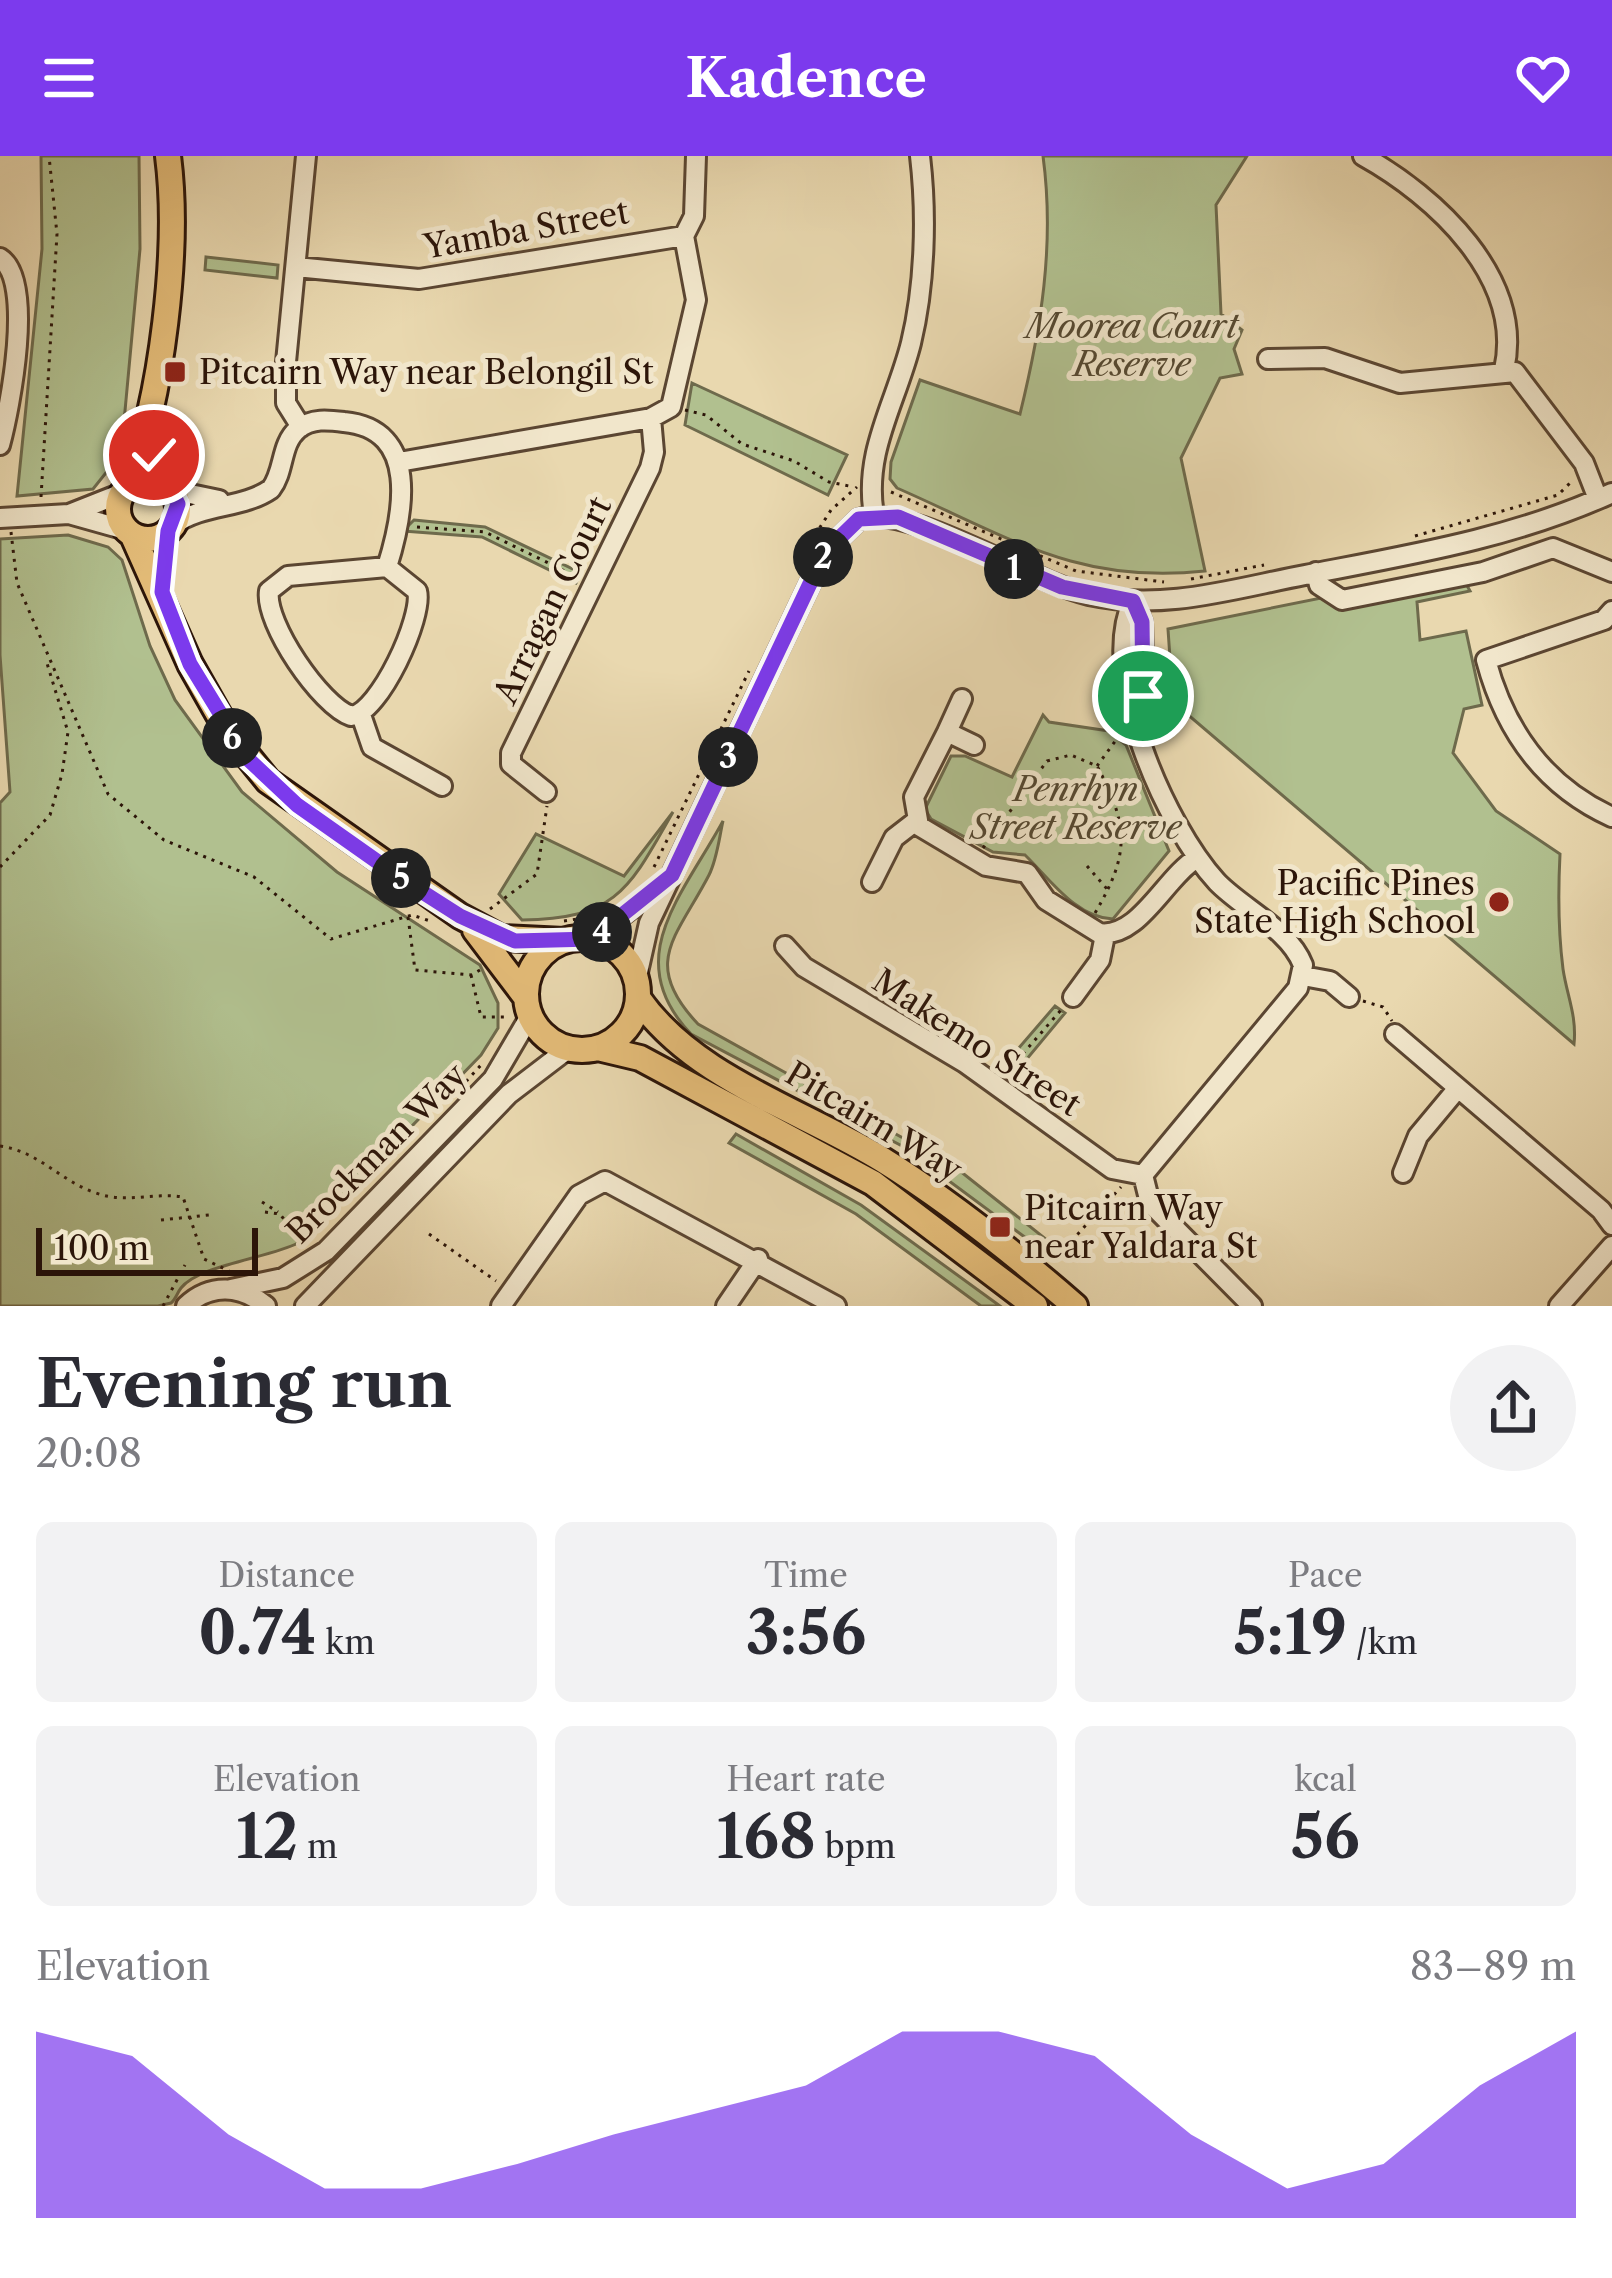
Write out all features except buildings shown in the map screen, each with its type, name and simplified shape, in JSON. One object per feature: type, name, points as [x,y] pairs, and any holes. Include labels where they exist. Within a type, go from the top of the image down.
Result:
[{"type":"main road","points":[[168,156],[171,246],[148,437],[117,513],[162,592],[190,664],[248,759],[297,805],[452,922],[496,962],[516,1014],[568,1049]]},
{"type":"main road","points":[[148,437],[178,504],[162,592]]},
{"type":"main road","points":[[125,489],[148,478],[170,488]]},
{"type":"main road","points":[[129,533],[154,538],[171,528]]},
{"type":"main road","points":[[452,922],[501,938],[594,928]]},
{"type":"main road","name":"Pitcairn Way","points":[[594,928],[620,954],[655,1023],[694,1056],[826,1127],[949,1203],[1075,1306]]},
{"type":"main road","points":[[516,1014],[535,962],[556,934]]},
{"type":"main road","points":[[598,1048],[626,1029],[637,989]]},
{"type":"main road","name":"Pitcairn Way","points":[[568,1049],[598,1048],[640,1058],[872,1183],[1035,1306]]},
{"type":"street","points":[[301,427],[286,403],[306,156]]},
{"type":"street","points":[[399,462],[651,418],[671,407],[694,310],[684,236],[694,216],[696,156]]},
{"type":"street","points":[[874,515],[869,487],[872,454],[889,416],[917,306],[924,187],[920,156]]},
{"type":"street","points":[[1363,156],[1411,185],[1453,223],[1485,268],[1508,335],[1504,370]]},
{"type":"street","name":"Yamba Street","points":[[296,267],[419,280],[684,236]]},
{"type":"street","points":[[0,258],[15,275],[18,306],[0,445]]},
{"type":"street","points":[[637,989],[649,923],[825,552],[842,530],[874,515],[898,517],[1062,587],[1133,601],[1196,598],[1442,549],[1605,496],[1526,382],[1504,370],[1400,383],[1324,358],[1268,359]]},
{"type":"street","name":"Arragan Court","points":[[546,792],[511,764],[511,753],[650,468],[654,452],[651,418]]},
{"type":"street","points":[[171,528],[197,510],[271,489],[286,446],[301,427],[324,420],[373,426],[388,439],[399,462],[397,525],[387,567]]},
{"type":"street","points":[[170,488],[230,502]]},
{"type":"street","points":[[0,518],[69,514],[125,489]]},
{"type":"street","points":[[69,514],[129,533]]},
{"type":"street","points":[[1544,519],[1553,548]]},
{"type":"street","points":[[1316,572],[1319,585],[1342,600],[1483,572],[1553,548],[1612,572]]},
{"type":"street","points":[[387,567],[417,591],[419,612],[374,705],[362,715],[335,708],[303,670],[267,599],[274,584],[288,576],[387,567]]},
{"type":"street","points":[[1133,601],[1142,622],[1146,747],[1197,858],[1220,885],[1293,946],[1303,964],[1303,976],[1134,1174],[1150,1203],[1252,1306]]},
{"type":"street","points":[[1612,611],[1604,620],[1486,660],[1506,718],[1534,760],[1568,793],[1612,817]]},
{"type":"street","points":[[916,821],[914,797],[962,699]]},
{"type":"street","points":[[362,715],[372,747],[442,786]]},
{"type":"street","points":[[946,732],[974,745]]},
{"type":"street","points":[[916,821],[975,859],[1027,873],[1046,900],[1096,931],[1125,929],[1197,858]]},
{"type":"street","points":[[872,882],[894,838],[916,821]]},
{"type":"street","points":[[594,928],[672,875]]},
{"type":"street","points":[[1073,997],[1100,960],[1096,931]]},
{"type":"street","name":"Makemo Street","points":[[785,946],[804,968],[1134,1174]]},
{"type":"street","points":[[1303,976],[1330,981],[1349,997]]},
{"type":"street","name":"Brockman Way","points":[[186,1306],[232,1280],[284,1278],[326,1251],[493,1079],[516,1014]]},
{"type":"street","points":[[1395,1034],[1601,1210],[1612,1225]]},
{"type":"street","name":"Brockman Way","points":[[305,1306],[509,1094],[568,1049]]},
{"type":"street","points":[[1403,1173],[1418,1136],[1458,1088]]},
{"type":"street","points":[[506,1299],[579,1196],[601,1181],[625,1187],[836,1306]]},
{"type":"street","points":[[1559,1306],[1612,1246]]},
{"type":"street","points":[[726,1306],[758,1259]]},
{"type":"street","points":[[232,1280],[266,1306]]},
{"type":"path","points":[[0,867],[50,815],[68,732],[17,584],[10,532],[27,531],[26,503],[41,502],[57,234],[49,156]]},
{"type":"path","points":[[683,410],[706,415],[742,444],[794,461],[829,482],[883,485],[1076,571],[1117,580],[1179,581],[1268,564]]},
{"type":"path","points":[[1403,539],[1558,495],[1588,472]]},
{"type":"path","points":[[397,525],[485,532],[593,585]]},
{"type":"path","points":[[46,658],[65,684],[108,794],[164,840],[254,877],[331,939],[408,916],[452,922]]},
{"type":"path","points":[[1097,766],[1119,736]]},
{"type":"path","points":[[975,859],[1047,760],[1071,755],[1097,766],[1115,804],[1124,846],[1096,931]]},
{"type":"path","points":[[497,908],[537,874],[546,792]]},
{"type":"path","points":[[1087,866],[1108,890]]},
{"type":"path","points":[[408,916],[415,970],[471,975],[496,962]]},
{"type":"path","points":[[556,934],[594,928]]},
{"type":"path","points":[[471,975],[481,1017],[516,1014]]},
{"type":"path","points":[[996,1084],[1073,997]]},
{"type":"path","points":[[1349,997],[1383,1006],[1395,1034]]},
{"type":"path","points":[[446,1102],[492,1054]]},
{"type":"path","points":[[0,1146],[39,1156],[96,1193],[127,1199],[183,1197],[204,1258],[232,1280]]},
{"type":"path","points":[[1040,1258],[1023,1242],[1064,1249],[1134,1174]]},
{"type":"path","points":[[262,1202],[279,1214],[303,1248],[313,1241]]},
{"type":"path","points":[[265,1212],[279,1214]]},
{"type":"path","points":[[161,1220],[208,1214]]},
{"type":"path","points":[[428,1234],[506,1299]]},
{"type":"path","points":[[163,1306],[185,1265]]},
{"type":"green space","points":[[41,156],[139,156],[140,249],[121,454],[93,489],[17,496],[42,249]]},
{"type":"green space","name":"Moorea Court Reserve","points":[[1043,156],[1247,156],[1216,205],[1221,314],[1242,330],[1234,349],[1242,374],[1220,378],[1181,458],[1205,571],[1119,571],[1081,564],[1010,539],[897,488],[890,479],[891,462],[920,380],[1020,414],[1044,286]]},
{"type":"green space","points":[[206,257],[278,265],[277,278],[205,270]]},
{"type":"green space","points":[[692,383],[847,455],[828,495],[685,425]]},
{"type":"green space","points":[[414,520],[485,527],[581,573],[576,583],[482,537],[403,531]]},
{"type":"green space","points":[[68,535],[108,547],[122,560],[150,646],[175,700],[242,792],[337,872],[480,965],[498,1003],[498,1028],[481,1055],[298,1243],[203,1273],[181,1288],[171,1303],[158,1306],[0,1306],[0,803],[10,792],[0,655],[0,539]]},
{"type":"green space","points":[[1465,582],[1470,591],[1417,602],[1420,640],[1466,631],[1482,705],[1464,709],[1453,753],[1496,811],[1560,854],[1560,940],[1574,1044],[1173,702],[1168,629],[1321,598],[1341,607]]},
{"type":"green space","name":"Penrhyn Street Reserve","points":[[1043,715],[1049,722],[1109,731],[1126,745],[1169,851],[1113,919],[1075,904],[1025,855],[993,852],[931,819],[925,809],[951,756],[965,756],[1012,777]]},
{"type":"green space","points":[[673,812],[632,879],[601,905],[554,918],[522,920],[499,894],[536,834],[624,876]]},
{"type":"green space","points":[[723,821],[712,869],[670,950],[671,984],[681,1003],[698,1024],[955,1167],[1057,1248],[1049,1255],[902,1146],[691,1034],[670,1006],[660,979],[659,953],[676,901]]},
{"type":"green space","points":[[1055,1006],[1065,1013],[1016,1072],[1005,1064]]},
{"type":"green space","points":[[736,1134],[861,1205],[1000,1306],[981,1306],[856,1214],[729,1143]]},
{"type":"place","name":"Pitcairn Way near Belongil St","points":[[175,372]]},
{"type":"place","name":"Pacific Pines State High School","points":[[1499,902]]},
{"type":"place","name":"Pitcairn Way near Yaldara St","points":[[1000,1227]]},
{"type":"route","points":[[154,455],[178,504],[176,520],[168,531],[162,592],[190,664],[229,734],[268,781],[297,805],[402,879],[501,938],[592,939],[672,875],[825,552],[842,530],[859,519],[898,517],[1062,587],[1133,601],[1142,622],[1143,696]]}]
